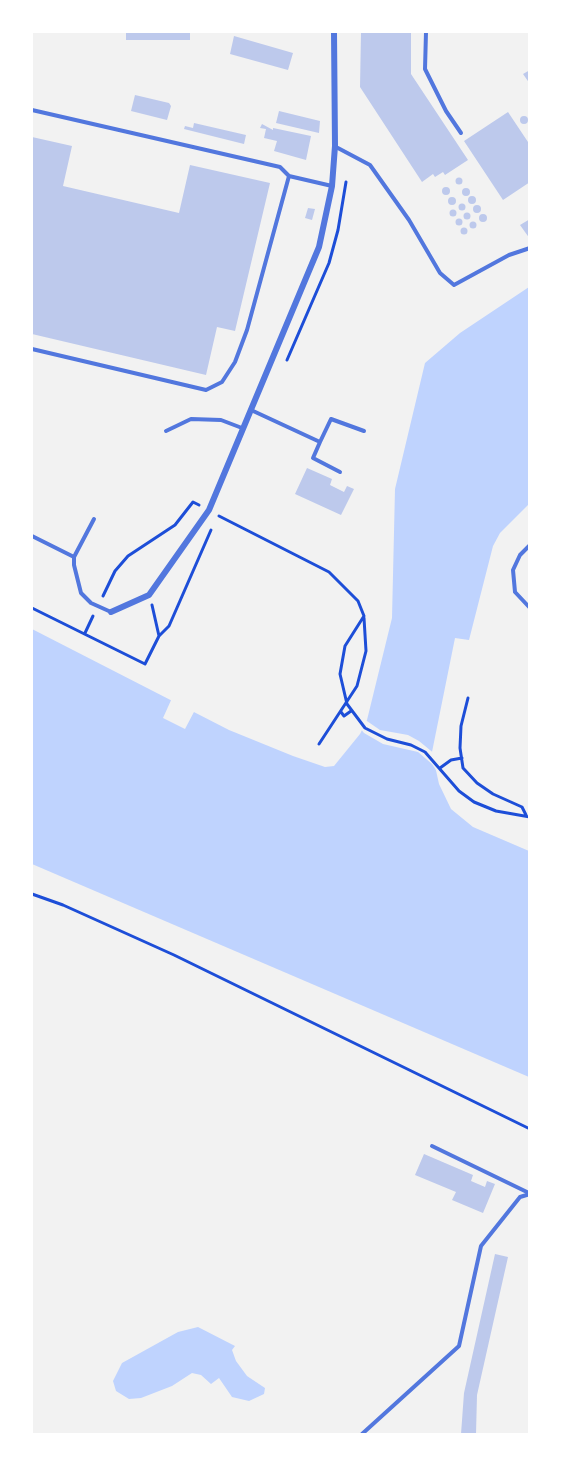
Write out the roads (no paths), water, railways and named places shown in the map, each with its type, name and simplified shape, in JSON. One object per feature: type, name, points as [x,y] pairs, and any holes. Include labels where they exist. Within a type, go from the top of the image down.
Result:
[{"type":"street","points":[[111,612],[149,595],[209,510],[319,247],[332,186],[335,146],[333,32]]},
{"type":"lane","points":[[426,32],[425,69],[446,111],[462,132]]},
{"type":"lane","points":[[32,110],[280,167],[289,176],[332,186]]},
{"type":"lane","points":[[335,146],[370,165],[409,220],[440,273],[454,285],[509,255],[530,248]]},
{"type":"lane","points":[[32,349],[206,390],[222,381],[235,362],[248,330],[289,176]]},
{"type":"lane","points":[[250,409],[320,442]]},
{"type":"lane","points":[[166,430],[191,419],[221,420],[242,429]]},
{"type":"lane","points":[[340,472],[313,459],[331,419],[364,431]]},
{"type":"lane","points":[[94,519],[74,557],[81,593],[98,606],[111,612]]},
{"type":"lane","points":[[32,536],[74,557]]},
{"type":"lane","points":[[530,545],[520,555],[513,570],[515,592],[530,608]]},
{"type":"lane","points":[[432,1146],[530,1194]]},
{"type":"lane","points":[[362,1434],[459,1346],[481,1246],[520,1197],[530,1194]]},
{"type":"water","points":[[529,287],[529,504],[500,533],[493,546],[469,640],[455,638],[432,752],[439,784],[451,809],[473,827],[529,851],[529,1077],[32,864],[32,629],[229,730],[325,767],[334,766],[360,734],[367,720],[392,618],[395,489],[425,363],[460,333]]},
{"type":"water","points":[[198,1327],[235,1346],[232,1350],[236,1361],[247,1376],[265,1388],[264,1394],[249,1401],[232,1397],[219,1378],[211,1384],[201,1375],[192,1373],[172,1386],[141,1398],[129,1399],[116,1391],[113,1381],[122,1363],[178,1332]]}]
